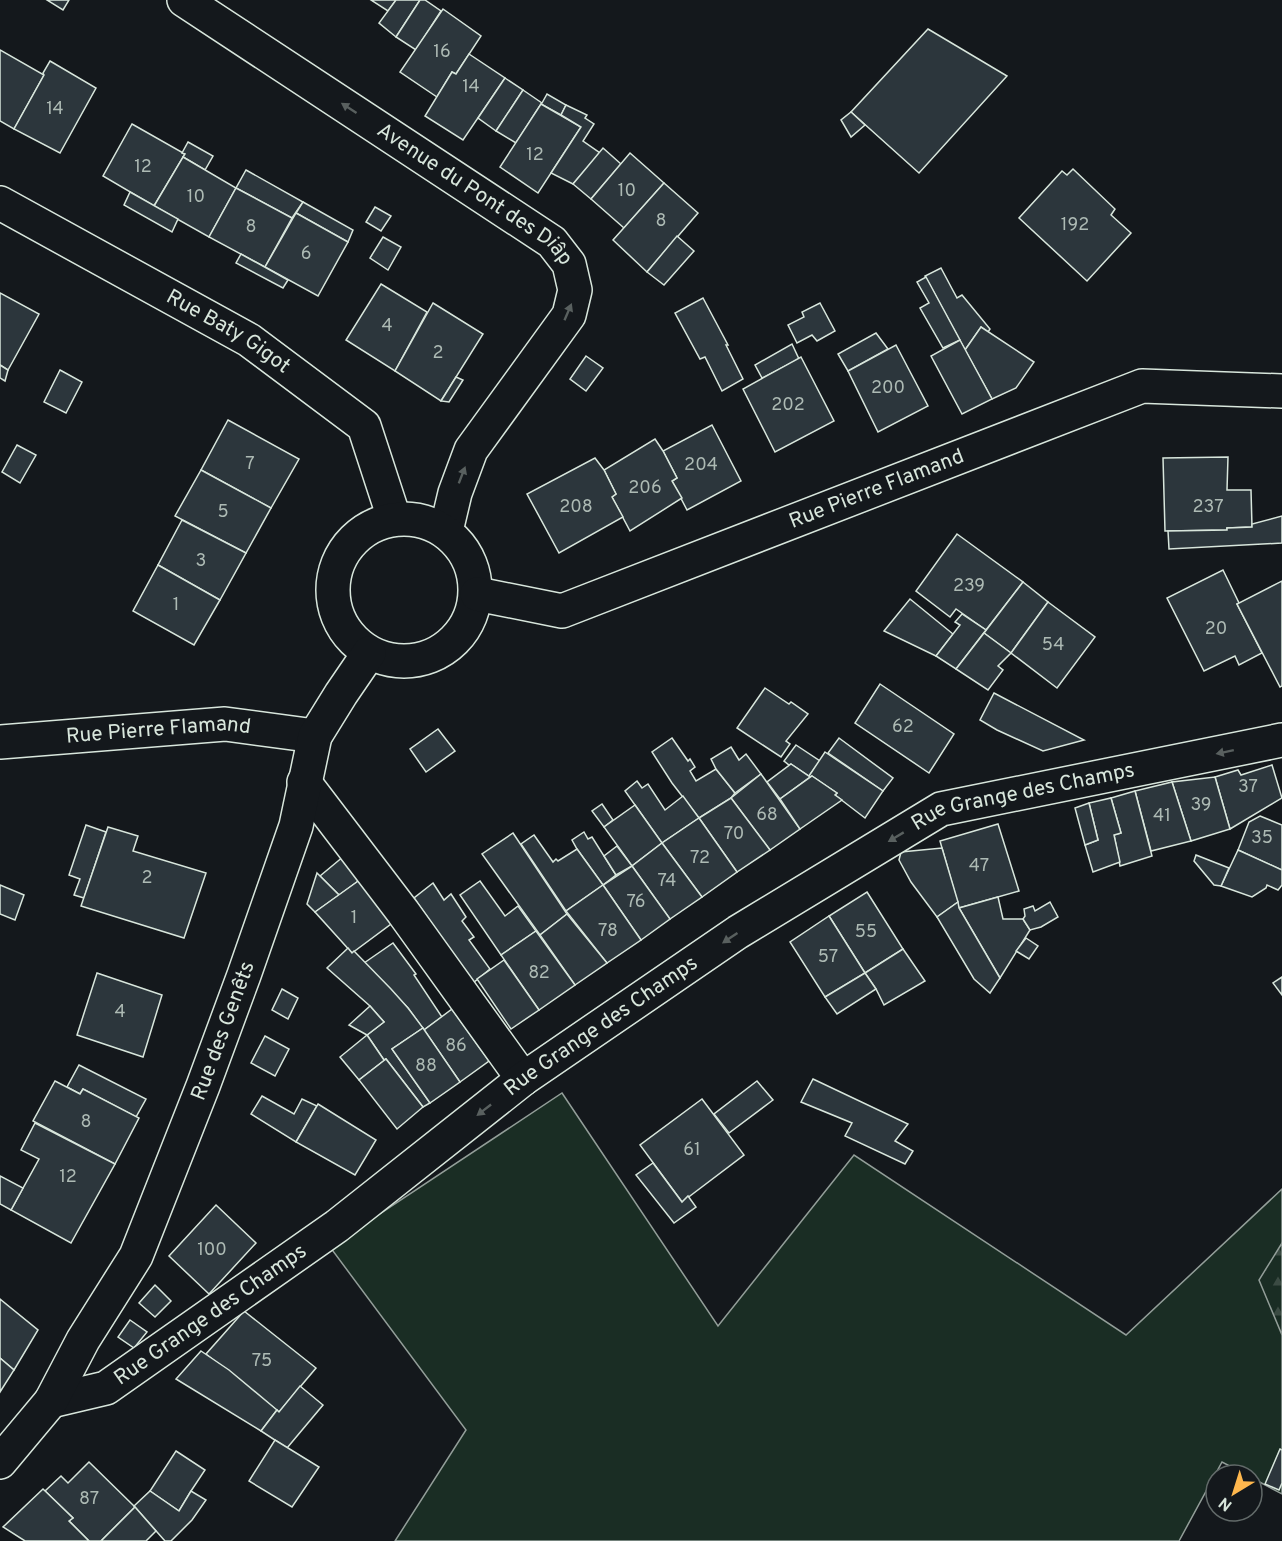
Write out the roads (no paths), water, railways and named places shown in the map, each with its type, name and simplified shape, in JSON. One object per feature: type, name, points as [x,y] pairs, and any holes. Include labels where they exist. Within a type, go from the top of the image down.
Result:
[{"type":"street","name":"Avenue du Pont des Diâp","points":[[184,0],[552,242],[569,264],[575,290],[569,315],[471,450],[455,493],[446,531]]},
{"type":"street","name":"Rue Baty Gigot","points":[[0,203],[249,340],[364,426],[394,518]]},
{"type":"street","name":"Rue Pierre Flamand","points":[[477,594],[562,611],[1142,386],[1282,391]]},
{"type":"street","points":[[394,518],[421,520],[446,531],[469,559],[477,594],[469,622],[452,645],[426,658],[397,661],[369,653],[347,633],[334,607],[333,577],[344,549],[365,529],[394,518]]},
{"type":"street","name":"Rue des Genêts","points":[[51,1401],[83,1340],[136,1256],[244,975],[296,826],[315,736],[369,653]]},
{"type":"street","name":"Rue Pierre Flamand","points":[[0,742],[225,724],[315,736]]},
{"type":"street","name":"Rue Grange des Champs","points":[[51,1401],[106,1388],[337,1226],[523,1079],[738,932],[941,809],[1282,740]]},
{"type":"street","points":[[304,782],[403,912],[523,1079]]},
{"type":"street","points":[[0,1462],[51,1401]]}]
